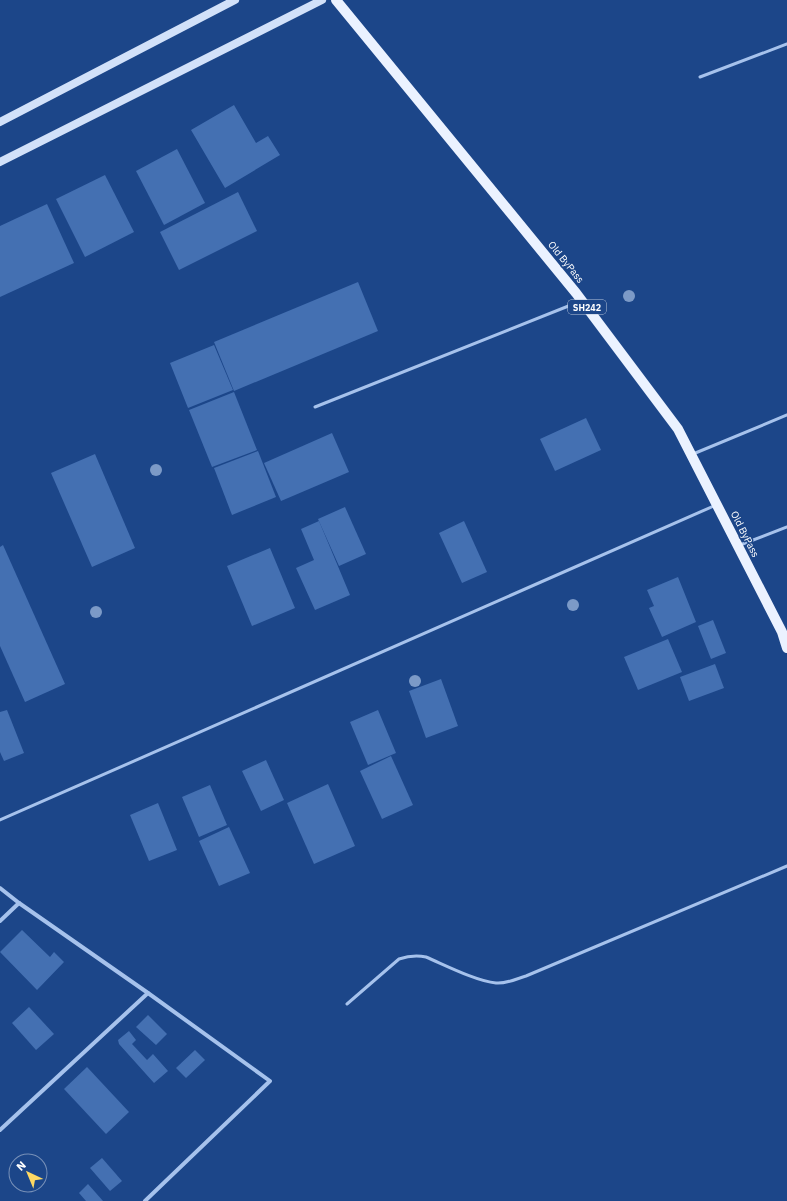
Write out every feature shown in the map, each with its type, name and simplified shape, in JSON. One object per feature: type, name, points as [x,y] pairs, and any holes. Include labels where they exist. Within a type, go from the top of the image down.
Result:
[{"type":"main road","name":"Old ByPass","points":[[336,0],[582,301],[678,429],[782,632],[787,648]]},
{"type":"street","points":[[0,122],[235,0]]},
{"type":"street","points":[[0,162],[322,0]]},
{"type":"street","points":[[0,888],[270,1081],[145,1201]]},
{"type":"street","points":[[0,921],[19,903]]},
{"type":"street","points":[[0,1130],[148,993]]},
{"type":"lane","points":[[700,77],[787,44]]},
{"type":"lane","points":[[315,407],[582,301]]},
{"type":"lane","points":[[692,455],[787,415]]},
{"type":"lane","points":[[0,820],[717,504]]},
{"type":"lane","points":[[738,546],[787,527]]},
{"type":"lane","points":[[347,1004],[399,959],[407,956],[418,955],[426,957],[482,980],[497,983],[508,982],[526,976],[787,866]]},
{"type":"building","points":[[234,105],[256,143],[268,136],[280,155],[225,188],[191,130]]},
{"type":"building","points":[[177,149],[205,203],[164,225],[136,171]]},
{"type":"building","points":[[105,175],[134,232],[85,257],[56,199]]},
{"type":"building","points":[[238,192],[257,231],[179,270],[160,232]]},
{"type":"building","points":[[47,204],[74,263],[0,297],[0,226]]},
{"type":"building","points":[[358,282],[378,331],[234,391],[214,342]]},
{"type":"building","points":[[214,345],[233,390],[188,408],[170,363]]},
{"type":"building","points":[[234,392],[257,450],[212,467],[189,410]]},
{"type":"building","points":[[586,418],[601,450],[555,471],[540,439]]},
{"type":"building","points":[[332,433],[349,472],[281,501],[264,463]]},
{"type":"building","points":[[258,451],[276,497],[232,515],[214,468]]},
{"type":"building","points":[[95,454],[135,548],[92,567],[51,473]]},
{"type":"building","points":[[345,507],[366,554],[339,566],[318,519]]},
{"type":"building","points":[[319,521],[350,595],[315,610],[296,568],[314,560],[301,529]]},
{"type":"building","points":[[464,521],[487,572],[462,583],[439,533]]},
{"type":"building","points":[[3,545],[65,684],[25,702],[0,646],[0,547]]},
{"type":"building","points":[[270,548],[295,608],[252,626],[227,566]]},
{"type":"building","points":[[678,577],[696,622],[662,637],[649,608],[654,606],[647,590]]},
{"type":"building","points":[[713,620],[726,653],[711,659],[698,626]]},
{"type":"building","points":[[668,639],[682,672],[638,690],[624,657]]},
{"type":"building","points":[[715,664],[724,688],[689,701],[680,677]]},
{"type":"building","points":[[441,679],[458,726],[426,738],[409,691]]},
{"type":"building","points":[[7,710],[24,753],[4,761],[0,752],[0,712]]},
{"type":"building","points":[[378,710],[396,753],[368,765],[350,722]]},
{"type":"building","points":[[391,756],[413,805],[382,819],[360,771]]},
{"type":"building","points":[[266,760],[284,800],[261,811],[242,771]]},
{"type":"building","points":[[328,784],[355,846],[314,864],[287,803]]},
{"type":"building","points":[[210,785],[227,825],[199,837],[182,797]]},
{"type":"building","points":[[158,803],[177,850],[149,861],[130,815]]},
{"type":"building","points":[[229,827],[250,873],[219,886],[199,841]]},
{"type":"building","points":[[22,930],[50,957],[54,952],[64,962],[37,990],[0,952]]},
{"type":"building","points":[[29,1007],[54,1034],[36,1050],[12,1023]]},
{"type":"building","points":[[148,1015],[167,1034],[156,1045],[136,1027]]},
{"type":"building","points":[[129,1031],[136,1040],[132,1044],[147,1060],[153,1054],[168,1071],[154,1083],[119,1044],[118,1040]]},
{"type":"building","points":[[195,1050],[205,1060],[186,1078],[176,1068]]},
{"type":"building","points":[[87,1067],[129,1112],[106,1134],[64,1089]]},
{"type":"building","points":[[102,1158],[122,1181],[110,1191],[90,1168]]},
{"type":"building","points":[[88,1184],[103,1201],[86,1201],[79,1193]]}]
